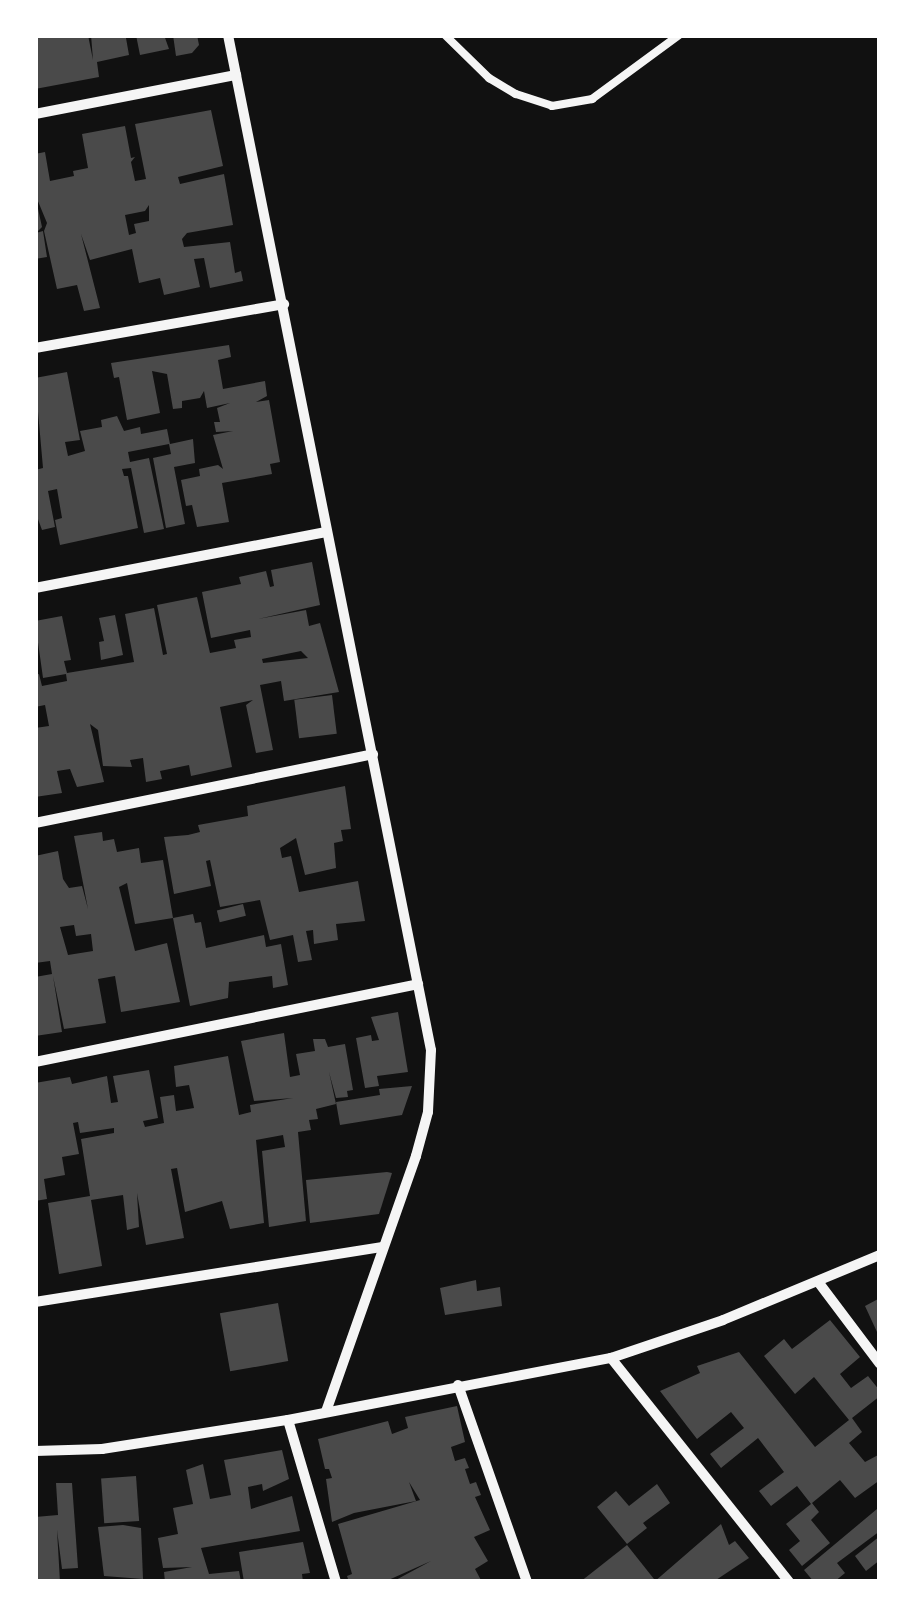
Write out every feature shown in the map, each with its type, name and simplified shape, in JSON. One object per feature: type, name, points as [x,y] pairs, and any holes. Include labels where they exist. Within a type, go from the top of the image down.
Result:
[{"type":"street","points":[[228,35],[431,1050],[428,1112],[326,1411]]},
{"type":"street","points":[[35,114],[236,75]]},
{"type":"street","points":[[35,348],[284,304]]},
{"type":"street","points":[[35,588],[325,532]]},
{"type":"street","points":[[35,824],[373,754]]},
{"type":"street","points":[[35,1062],[418,984]]},
{"type":"street","points":[[35,1302],[383,1247]]},
{"type":"street","points":[[35,1451],[102,1449],[288,1420],[458,1384],[611,1358],[819,1282],[880,1255]]},
{"type":"street","points":[[819,1282],[880,1364]]},
{"type":"street","points":[[611,1358],[788,1582]]},
{"type":"street","points":[[458,1384],[528,1582]]},
{"type":"street","points":[[288,1420],[336,1582]]},
{"type":"lane","points":[[445,35],[502,86],[538,102],[565,106],[607,90],[678,35]]},
{"type":"building","points":[[35,35],[88,35],[93,60],[91,35],[134,36],[126,38],[129,55],[97,62],[99,77],[35,89]]},
{"type":"building","points":[[136,35],[164,35],[169,49],[140,55]]},
{"type":"building","points":[[173,35],[197,35],[199,45],[192,53],[176,56]]},
{"type":"building","points":[[211,110],[223,166],[178,177],[180,184],[224,174],[233,225],[187,233],[182,239],[184,247],[230,242],[235,273],[241,271],[243,281],[210,288],[204,258],[194,259],[200,287],[164,295],[160,278],[139,283],[132,249],[90,260],[81,234],[100,308],[84,311],[77,285],[57,289],[44,231],[47,223],[35,194],[35,154],[45,152],[50,181],[74,176],[73,171],[88,168],[82,134],[125,126],[131,158],[135,157],[131,162],[135,181],[146,179],[135,124]],"holes":[[[149,205],[149,221],[134,224],[136,233],[129,235],[125,215],[145,211]]]},
{"type":"building","points":[[37,204],[42,227],[36,233],[43,231],[47,257],[35,259]]},
{"type":"building","points":[[229,345],[231,357],[218,360],[223,389],[265,381],[267,396],[256,402],[269,400],[280,462],[270,464],[272,474],[222,483],[229,522],[197,527],[192,505],[186,506],[181,480],[200,476],[199,469],[218,465],[223,469],[213,435],[233,431],[216,432],[214,422],[220,422],[217,408],[230,403],[207,408],[204,391],[200,398],[182,401],[182,408],[173,409],[167,374],[152,371],[160,413],[127,420],[119,377],[114,378],[111,363]]},
{"type":"building","points":[[67,372],[80,440],[65,442],[68,456],[85,451],[80,431],[102,427],[101,420],[117,416],[124,431],[140,427],[141,434],[167,429],[170,444],[193,439],[195,463],[174,467],[185,524],[166,528],[153,458],[171,454],[169,444],[128,452],[130,462],[149,458],[164,529],[144,533],[131,468],[122,469],[124,476],[128,476],[138,528],[60,545],[55,520],[62,518],[57,489],[48,491],[55,527],[42,530],[35,511],[35,470],[43,468],[35,378]]},
{"type":"building","points":[[312,562],[320,605],[258,619],[306,610],[309,626],[320,623],[339,692],[284,701],[281,681],[260,685],[273,750],[256,753],[246,705],[253,700],[220,707],[232,767],[191,776],[189,765],[160,771],[162,779],[146,782],[143,758],[130,760],[132,767],[103,766],[98,730],[90,724],[104,782],[77,787],[70,769],[57,771],[62,793],[35,797],[35,728],[49,726],[45,705],[35,707],[35,675],[39,674],[42,686],[67,681],[66,674],[43,678],[35,621],[62,616],[71,660],[64,661],[67,673],[134,662],[125,614],[154,608],[163,655],[167,654],[157,605],[197,597],[210,653],[236,648],[234,640],[251,637],[250,630],[211,638],[202,592],[241,584],[239,577],[266,571],[270,587],[274,586],[271,570]],"holes":[[[301,651],[308,658],[263,663],[262,659]]]},
{"type":"building","points":[[115,615],[123,655],[101,660],[99,642],[104,641],[99,618]]},
{"type":"building","points":[[332,695],[337,734],[299,738],[294,700]]},
{"type":"building","points":[[345,786],[351,829],[341,830],[343,841],[334,843],[336,868],[305,875],[296,838],[280,848],[282,858],[291,856],[299,892],[358,881],[365,921],[336,924],[338,940],[314,944],[313,930],[306,931],[312,960],[298,962],[293,935],[270,940],[260,900],[220,907],[210,860],[206,861],[211,886],[174,894],[164,837],[200,832],[198,825],[248,816],[247,806]]},
{"type":"building","points":[[102,832],[103,841],[114,839],[117,852],[139,848],[141,863],[163,860],[173,918],[135,924],[127,883],[119,887],[135,951],[167,943],[180,1002],[121,1012],[115,976],[98,979],[106,1023],[64,1029],[53,976],[62,1032],[35,1036],[35,977],[52,974],[50,961],[35,963],[35,856],[58,851],[63,879],[69,888],[82,886],[88,909],[74,836]],"holes":[[[74,925],[76,936],[91,934],[93,951],[68,955],[60,927]]]},
{"type":"building","points":[[243,904],[246,916],[220,922],[217,911]]},
{"type":"building","points":[[193,914],[195,923],[201,922],[206,948],[264,935],[266,947],[281,944],[288,985],[273,988],[272,976],[229,982],[228,998],[190,1006],[173,918]]},
{"type":"building","points":[[398,1012],[408,1072],[377,1076],[379,1086],[365,1088],[356,1038],[371,1035],[372,1041],[379,1040],[371,1017]]},
{"type":"building","points":[[284,1033],[290,1077],[300,1075],[296,1054],[315,1051],[313,1039],[325,1039],[328,1047],[345,1044],[353,1090],[347,1091],[348,1097],[336,1098],[329,1072],[336,1104],[316,1109],[318,1119],[309,1120],[311,1130],[298,1132],[306,1221],[269,1227],[262,1151],[285,1147],[283,1135],[256,1140],[264,1223],[230,1229],[222,1201],[185,1212],[177,1168],[171,1169],[184,1238],[146,1245],[137,1193],[139,1227],[127,1230],[123,1195],[91,1200],[102,1266],[59,1274],[48,1203],[90,1196],[81,1139],[114,1133],[114,1128],[80,1133],[78,1122],[73,1123],[79,1154],[62,1157],[65,1175],[44,1179],[47,1199],[35,1201],[35,1083],[70,1077],[72,1084],[107,1076],[111,1103],[118,1102],[113,1076],[149,1070],[158,1118],[143,1121],[145,1127],[164,1123],[160,1097],[174,1095],[176,1111],[194,1108],[189,1085],[176,1087],[174,1066],[228,1056],[239,1115],[251,1112],[250,1105],[293,1098],[254,1101],[241,1041]]},
{"type":"building","points":[[412,1086],[402,1115],[340,1125],[336,1102],[380,1095],[379,1089]]},
{"type":"building","points":[[392,1173],[379,1214],[310,1223],[306,1180]]},
{"type":"building","points":[[476,1280],[477,1291],[500,1287],[502,1306],[445,1315],[440,1288]]},
{"type":"building","points":[[880,1298],[880,1330],[877,1332],[865,1306]]},
{"type":"building","points":[[278,1303],[288,1361],[230,1371],[220,1313]]},
{"type":"building","points":[[830,1320],[860,1357],[840,1374],[851,1388],[868,1376],[880,1391],[880,1396],[852,1418],[862,1432],[849,1443],[865,1462],[880,1454],[880,1480],[855,1498],[840,1480],[812,1503],[819,1512],[811,1520],[830,1543],[802,1566],[789,1550],[800,1541],[786,1524],[811,1504],[797,1486],[771,1506],[759,1491],[784,1472],[758,1438],[721,1468],[710,1454],[744,1428],[731,1412],[697,1439],[660,1391],[700,1373],[697,1366],[739,1352],[815,1447],[849,1420],[814,1377],[795,1394],[764,1356],[784,1339],[792,1349]]},
{"type":"building","points":[[457,1406],[465,1442],[451,1447],[455,1461],[465,1458],[470,1484],[476,1482],[481,1495],[475,1497],[490,1530],[474,1537],[488,1561],[475,1569],[482,1582],[392,1582],[431,1561],[384,1582],[349,1582],[347,1576],[352,1574],[338,1524],[420,1500],[409,1482],[416,1501],[354,1513],[332,1522],[326,1479],[332,1478],[329,1469],[325,1469],[318,1439],[388,1421],[392,1434],[408,1428],[405,1417]]},
{"type":"building","points":[[282,1450],[289,1479],[263,1491],[262,1484],[248,1487],[251,1509],[292,1496],[300,1531],[201,1548],[209,1574],[239,1571],[241,1582],[165,1582],[164,1572],[192,1567],[163,1568],[158,1538],[178,1534],[173,1508],[193,1504],[186,1470],[203,1464],[210,1499],[231,1495],[224,1460]]},
{"type":"building","points":[[136,1476],[139,1521],[104,1523],[101,1478]]},
{"type":"building","points":[[56,1483],[72,1483],[78,1568],[62,1569],[57,1530],[60,1582],[35,1582],[35,1517],[58,1515]]},
{"type":"building","points":[[657,1484],[670,1503],[643,1523],[647,1528],[627,1544],[597,1507],[616,1491],[629,1506]]},
{"type":"building","points":[[877,1509],[880,1531],[837,1563],[845,1573],[834,1582],[814,1582],[804,1570]]},
{"type":"building","points":[[721,1524],[729,1545],[735,1541],[749,1558],[713,1582],[654,1582]]},
{"type":"building","points":[[98,1527],[141,1528],[143,1579],[104,1576]]},
{"type":"building","points":[[880,1536],[880,1560],[866,1571],[855,1556]]},
{"type":"building","points":[[303,1542],[310,1573],[302,1574],[303,1582],[244,1582],[239,1552]]},
{"type":"building","points":[[627,1545],[654,1579],[580,1582]]}]
